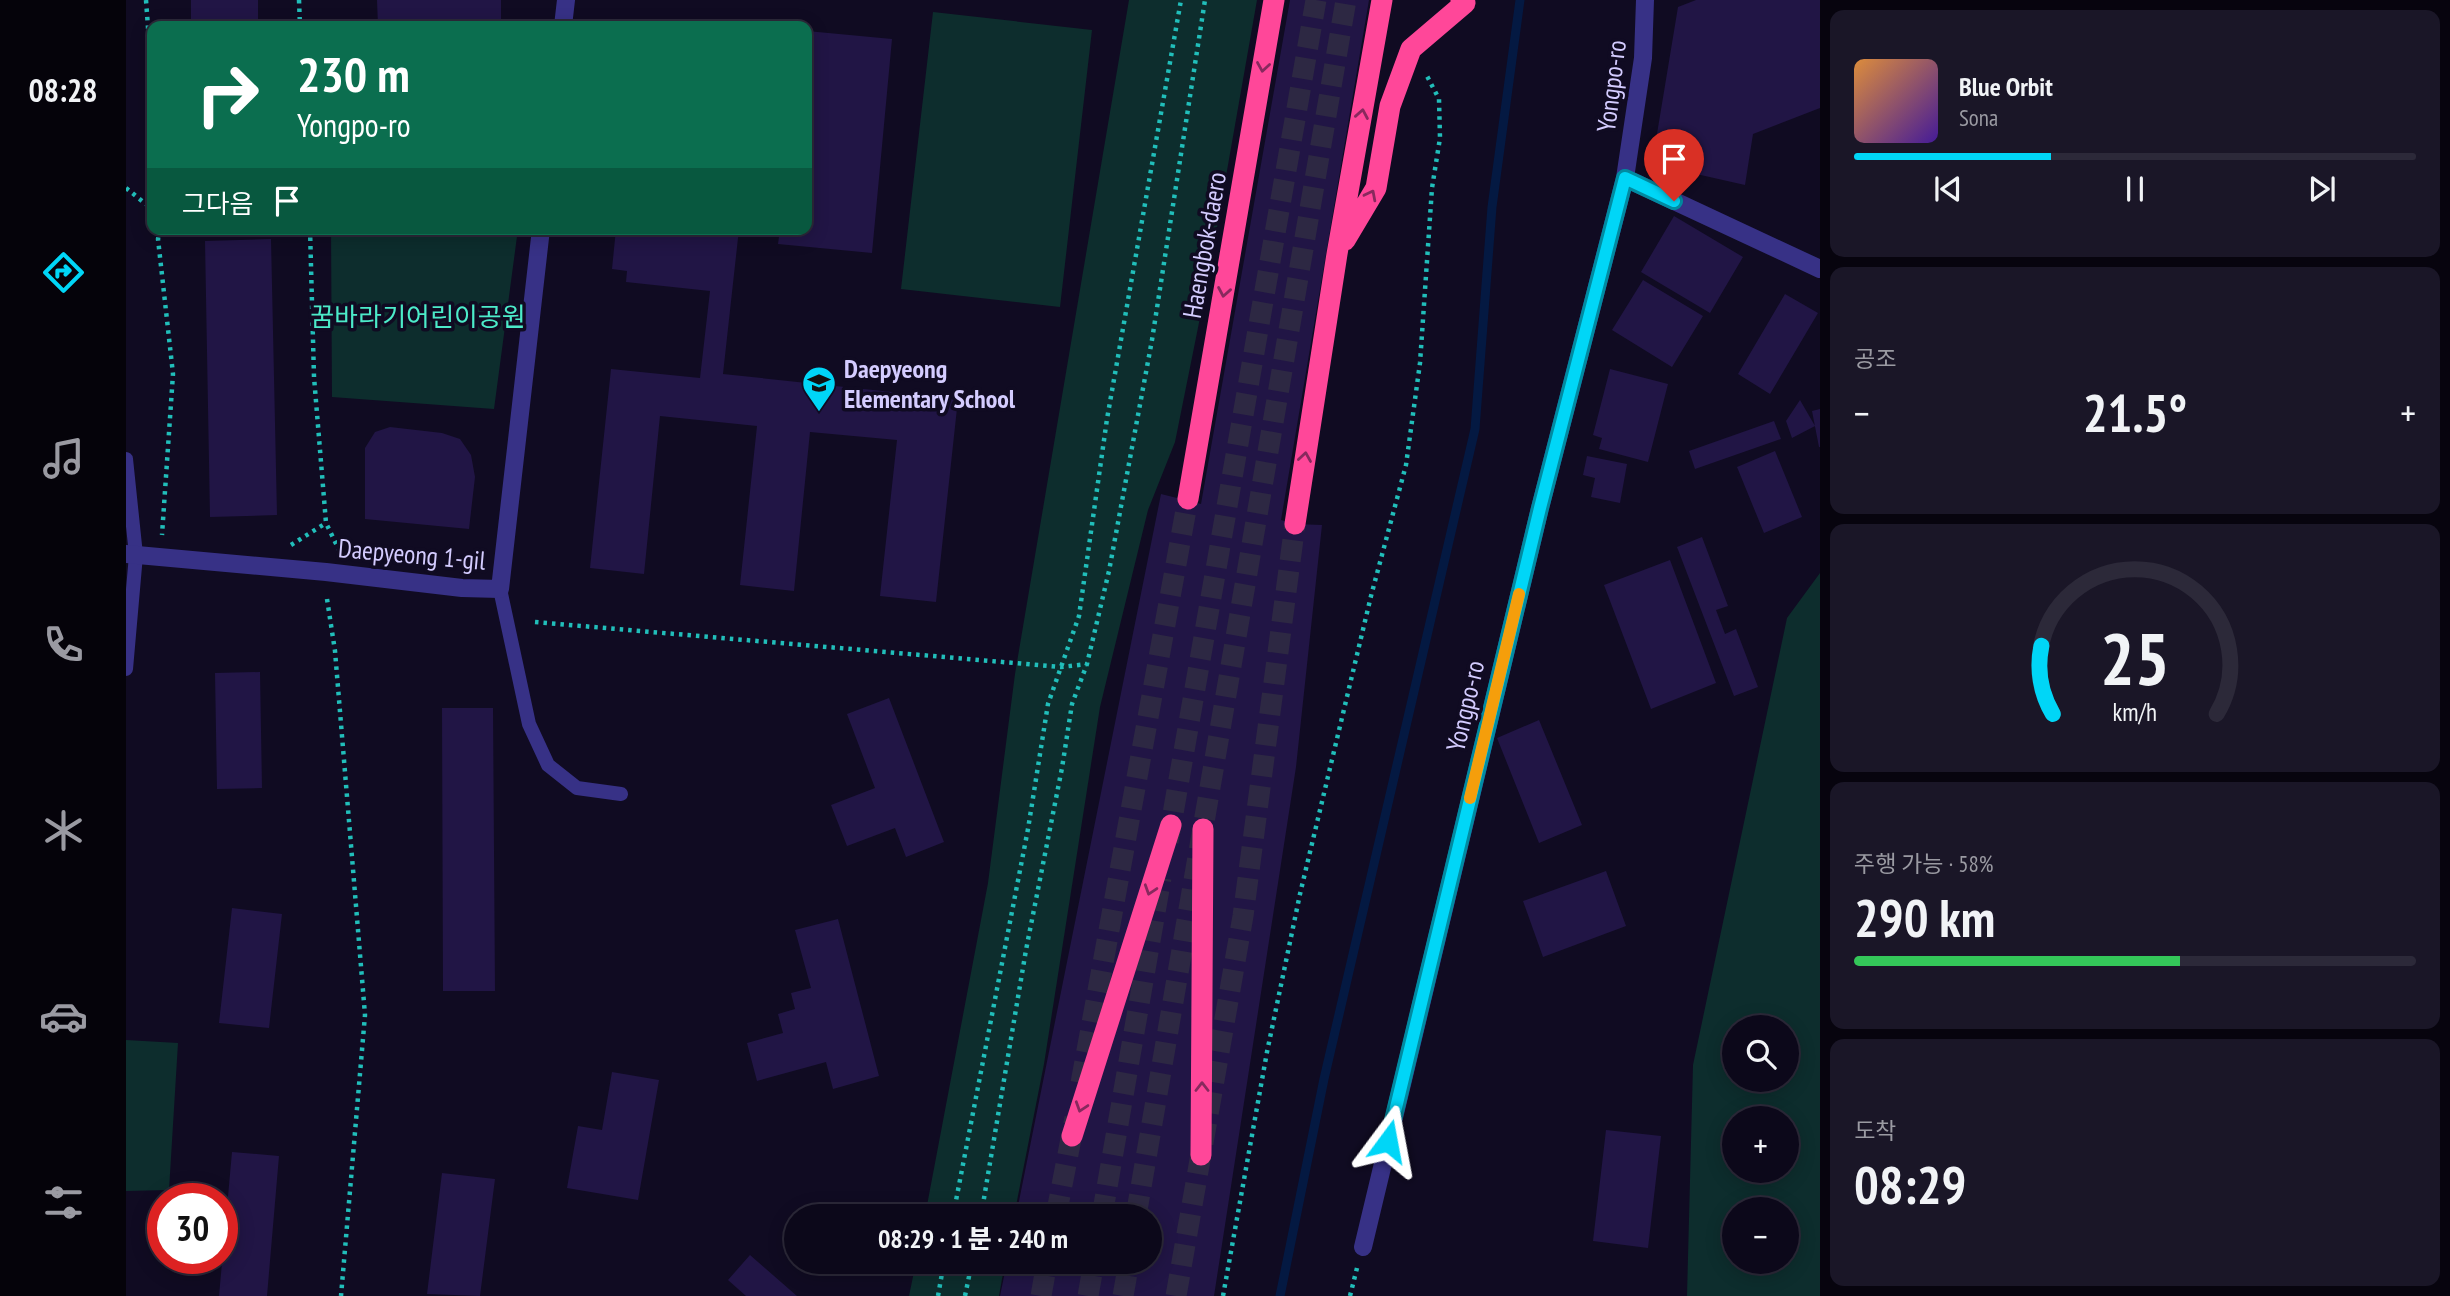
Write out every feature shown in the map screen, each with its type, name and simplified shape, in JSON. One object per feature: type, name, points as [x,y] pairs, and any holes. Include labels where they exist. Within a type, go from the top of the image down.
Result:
[{"type":"highway","name":"Haengbok-daero","points":[[1188,499],[1274,0]]},
{"type":"highway","points":[[1295,524],[1337,254],[1382,0]]},
{"type":"highway","points":[[1337,254],[1376,188],[1390,106],[1411,50],[1467,1]]},
{"type":"highway","points":[[1072,1136],[1171,825]]},
{"type":"highway","points":[[1201,1155],[1203,829]]},
{"type":"street","points":[[564,21],[566,0]]},
{"type":"street","name":"Yongpo-ro","points":[[1363,1247],[1536,522],[1625,178],[1643,58],[1645,0]]},
{"type":"street","points":[[1625,178],[1820,269]]},
{"type":"street","name":"Daepyeong 1-gil","points":[[131,554],[462,588],[500,589],[540,235]]},
{"type":"lane","points":[[126,459],[131,554],[126,669]]},
{"type":"lane","points":[[500,589],[529,724],[548,765],[577,788],[621,794]]},
{"type":"path","points":[[146,0],[148,21]]},
{"type":"path","points":[[299,0],[300,21]]},
{"type":"path","points":[[955,1204],[1028,830],[1048,704],[1079,616],[1107,419],[1181,0]]},
{"type":"path","points":[[983,1204],[1026,950],[1072,704],[1087,664],[1109,571],[1153,340],[1205,0]]},
{"type":"path","points":[[1223,1296],[1267,1052],[1300,894],[1371,596],[1406,465],[1420,363],[1432,188],[1440,138],[1439,99],[1411,50]]},
{"type":"path","points":[[126,188],[147,205]]},
{"type":"path","points":[[159,235],[173,374],[161,544]]},
{"type":"path","points":[[310,235],[314,377],[326,523],[340,551],[349,553]]},
{"type":"path","points":[[283,549],[326,523]]},
{"type":"path","points":[[327,599],[335,651],[365,1014],[341,1296]]},
{"type":"path","points":[[535,622],[1061,667],[1087,664]]},
{"type":"path","points":[[938,1296],[942,1274]]},
{"type":"path","points":[[965,1296],[970,1274]]},
{"type":"green space","points":[[1129,0],[1257,0],[1209,273],[1175,442],[1148,510],[1100,707],[1044,1064],[1016,1204],[927,1204],[988,883],[1015,674]]},
{"type":"green space","points":[[933,12],[1092,30],[1060,307],[901,289]]},
{"type":"green space","name":"꿈바라기어린이공원","points":[[331,235],[517,235],[494,409],[332,397]]},
{"type":"green space","points":[[1820,573],[1820,1296],[1687,1296],[1693,1065],[1787,618]]},
{"type":"green space","points":[[126,1040],[178,1043],[169,1183],[147,1183],[147,1191],[126,1191]]},
{"type":"green space","points":[[914,1274],[1003,1274],[999,1296],[909,1296]]},
{"type":"building","points":[[191,0],[258,0],[258,21],[191,21]]},
{"type":"building","points":[[377,0],[501,0],[501,21],[378,21]]},
{"type":"building","points":[[1290,0],[1369,0],[1281,520],[1295,524],[1322,525],[1296,767],[1214,1296],[1000,1296],[1005,1274],[1162,1274],[1162,1204],[1018,1204],[1161,494],[1201,504]]},
{"type":"building","points":[[1696,0],[1820,0],[1820,108],[1753,134],[1745,185],[1652,164],[1678,7]]},
{"type":"building","points":[[812,31],[892,39],[872,253],[778,244],[779,235],[812,235]]},
{"type":"building","points":[[1674,216],[1743,257],[1710,313],[1641,272]]},
{"type":"building","points":[[615,235],[738,235],[723,374],[958,399],[936,602],[880,596],[897,440],[810,432],[794,591],[740,585],[757,426],[660,416],[644,574],[590,568],[611,369],[700,378],[710,291],[626,282],[627,271],[612,269]]},
{"type":"building","points":[[271,239],[277,515],[210,517],[205,241]]},
{"type":"building","points":[[1643,280],[1703,316],[1672,367],[1612,330]]},
{"type":"building","points":[[1785,294],[1818,313],[1770,394],[1738,374]]},
{"type":"building","points":[[1610,369],[1668,384],[1648,462],[1599,449],[1602,438],[1593,435]]},
{"type":"building","points":[[1800,400],[1815,426],[1792,438],[1786,421]]},
{"type":"building","points":[[1820,409],[1820,447],[1819,447],[1812,411]]},
{"type":"building","points":[[1774,421],[1781,439],[1695,469],[1689,451]]},
{"type":"building","points":[[390,427],[442,433],[460,439],[471,455],[475,477],[469,529],[365,519],[365,448],[375,432]]},
{"type":"building","points":[[1775,451],[1802,517],[1764,533],[1737,467]]},
{"type":"building","points":[[1587,456],[1627,464],[1620,503],[1591,497],[1595,478],[1583,475]]},
{"type":"building","points":[[1702,537],[1728,606],[1716,610],[1725,634],[1736,629],[1758,687],[1734,696],[1677,547]]},
{"type":"building","points":[[1670,560],[1716,683],[1651,709],[1604,585]]},
{"type":"building","points":[[260,672],[262,788],[217,789],[215,673]]},
{"type":"building","points":[[889,698],[944,842],[906,857],[895,828],[847,846],[831,805],[875,788],[847,714]]},
{"type":"building","points":[[442,708],[493,708],[495,991],[443,991]]},
{"type":"building","points":[[1539,720],[1582,825],[1539,843],[1497,738]]},
{"type":"building","points":[[1606,871],[1626,926],[1543,957],[1523,901]]},
{"type":"building","points":[[232,908],[282,914],[269,1028],[219,1023]]},
{"type":"building","points":[[838,919],[879,1076],[833,1089],[826,1062],[757,1081],[747,1043],[783,1033],[778,1014],[795,1009],[791,993],[811,988],[795,930]]},
{"type":"building","points":[[612,1072],[659,1080],[638,1200],[567,1188],[578,1126],[602,1130]]},
{"type":"building","points":[[1606,1130],[1661,1136],[1648,1248],[1593,1241]]},
{"type":"building","points":[[232,1152],[279,1156],[267,1296],[219,1296],[221,1274],[238,1274],[238,1183],[229,1183]]},
{"type":"building","points":[[442,1173],[495,1179],[480,1296],[427,1294]]},
{"type":"building","points":[[750,1255],[797,1296],[746,1296],[728,1280]]},
{"type":"waterway","points":[[1280,1296],[1324,1079],[1475,429],[1492,207],[1520,0]]},
{"type":"tunnel","points":[[1168,842],[1316,0]]},
{"type":"tunnel","points":[[1138,1204],[1346,0]]},
{"type":"tunnel","points":[[1081,1083],[1188,499]]},
{"type":"tunnel","points":[[1176,1296],[1243,916],[1295,524]]},
{"type":"tunnel","points":[[1104,1204],[1161,878]]},
{"type":"tunnel","points":[[1058,1204],[1075,1118]]},
{"type":"tunnel","points":[[1041,1296],[1045,1274]]},
{"type":"tunnel","points":[[1088,1296],[1092,1274]]},
{"type":"tunnel","points":[[1123,1296],[1127,1274]]},
{"type":"slow traffic","points":[[1470,798],[1519,594]]},
{"type":"place","name":"Daepyeong Elementary School","points":[[819,413]]},
{"type":"route","points":[[1388,1141],[1540,508],[1625,178],[1674,201]]}]
